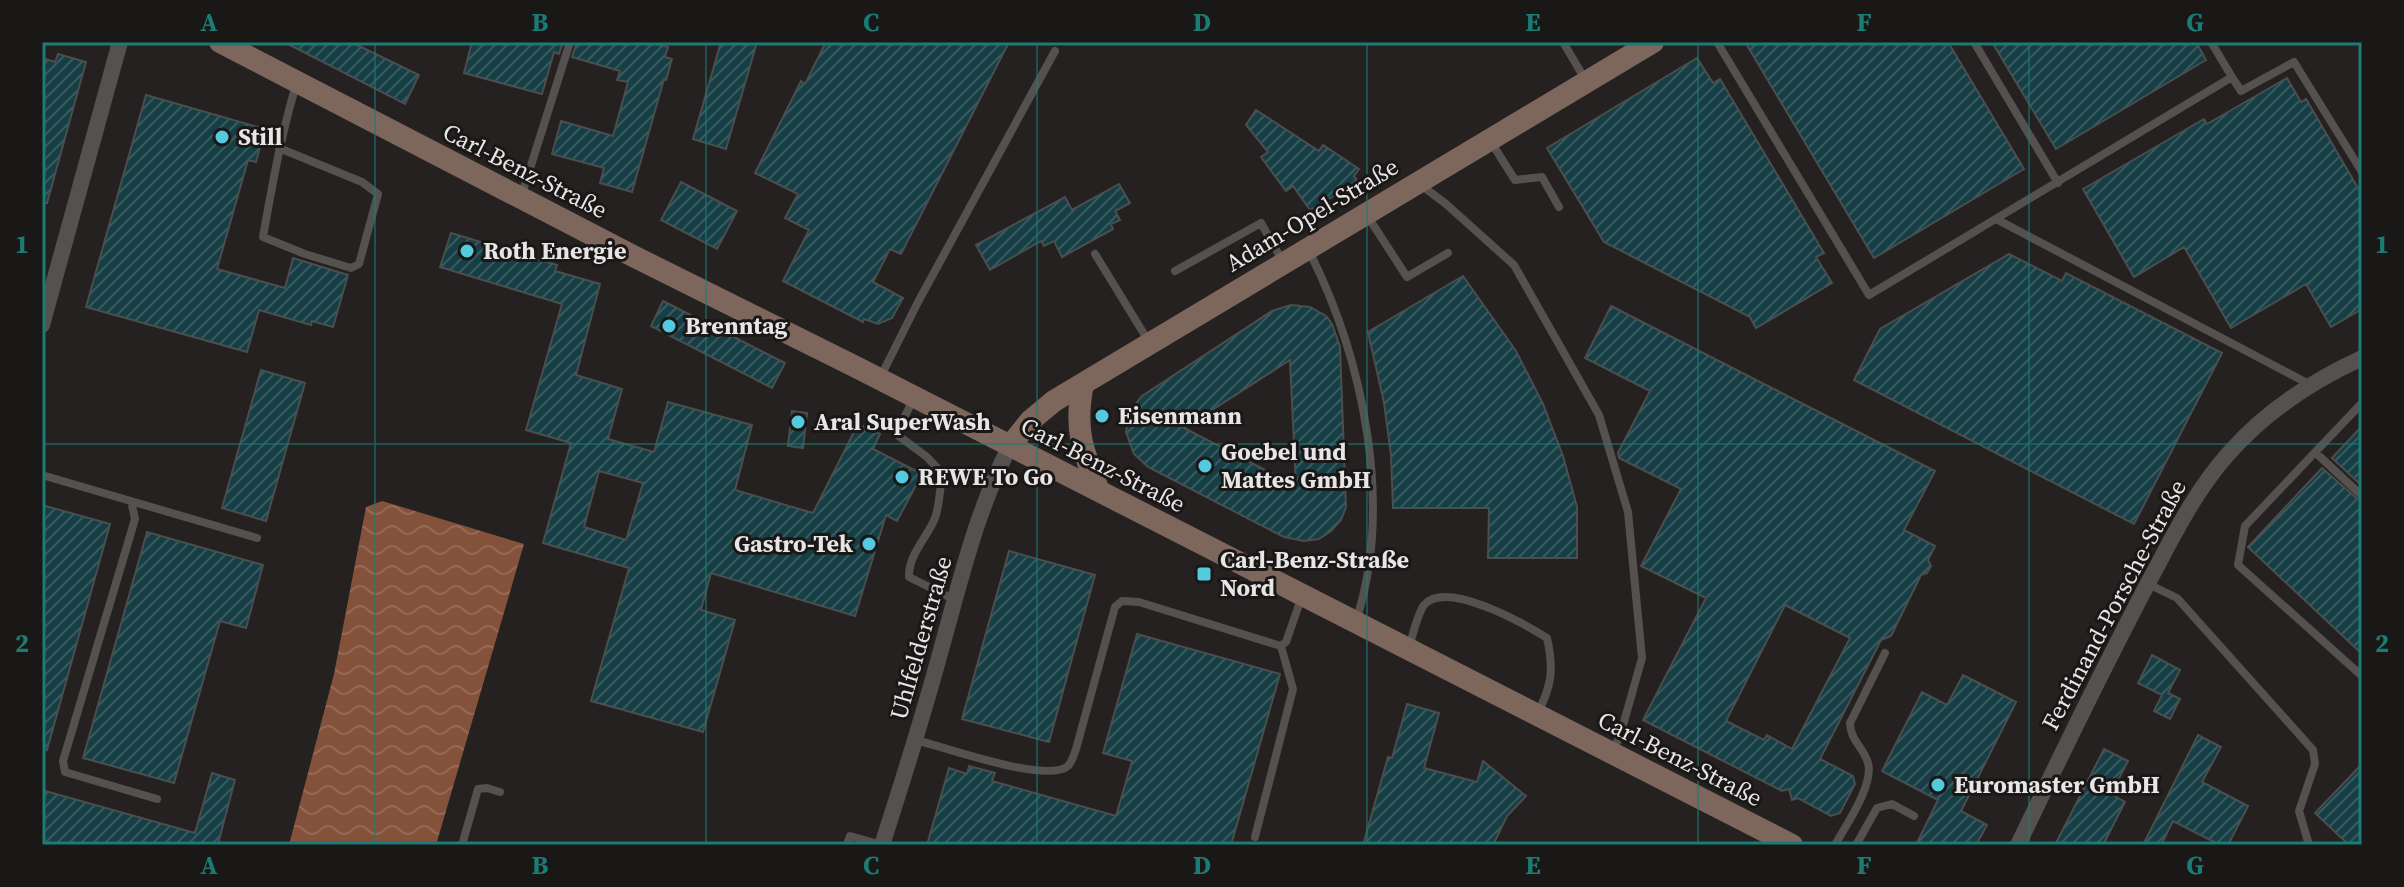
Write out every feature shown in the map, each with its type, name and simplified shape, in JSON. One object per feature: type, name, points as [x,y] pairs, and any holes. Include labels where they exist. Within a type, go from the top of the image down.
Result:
[{"type":"main road","name":"Carl-Benz-Straße","points":[[220,42],[1792,845]]},
{"type":"main road","name":"Adam-Opel-Straße","points":[[1010,446],[1041,411],[1083,384],[1653,42]]},
{"type":"main road","points":[[1083,384],[1078,418],[1079,440],[1099,491]]},
{"type":"street","points":[[42,325],[120,42]]},
{"type":"street","name":"Ferdinand-Porsche-Straße","points":[[2018,845],[2189,507],[2230,451],[2282,404],[2310,385],[2362,358]]},
{"type":"street","name":"Uhlfelderstraße","points":[[882,845],[990,490],[1010,446]]},
{"type":"lane","points":[[521,197],[570,42]]},
{"type":"lane","points":[[1563,42],[1587,81]]},
{"type":"lane","points":[[1717,42],[1869,295],[2232,77]]},
{"type":"lane","points":[[1974,42],[2058,183]]},
{"type":"lane","points":[[2211,42],[2241,91],[2294,62],[2362,172]]},
{"type":"lane","points":[[880,379],[918,302],[1055,51]]},
{"type":"lane","points":[[279,148],[362,182],[378,194],[359,264],[351,268],[263,237],[279,148],[285,117],[297,81]]},
{"type":"lane","points":[[1489,139],[1515,180],[1542,177],[1559,207]]},
{"type":"lane","points":[[1417,182],[1514,265],[1599,415],[1628,512],[1642,658],[1620,736],[1612,752]]},
{"type":"lane","points":[[1365,213],[1407,277],[1448,253]]},
{"type":"lane","points":[[1998,220],[2310,385]]},
{"type":"lane","points":[[1175,271],[1261,223],[1283,263]]},
{"type":"lane","points":[[1308,248],[1341,325],[1359,388],[1365,425],[1371,495],[1371,542],[1366,584],[1355,622]]},
{"type":"lane","points":[[1095,254],[1150,343]]},
{"type":"lane","points":[[915,397],[896,434],[927,457],[942,473],[936,516],[912,558],[909,577],[955,600]]},
{"type":"lane","points":[[2361,404],[2245,526],[2238,565],[2362,676]]},
{"type":"lane","points":[[2316,453],[2362,496]]},
{"type":"lane","points":[[42,475],[257,538]]},
{"type":"lane","points":[[131,501],[135,519],[63,761],[65,772],[157,799]]},
{"type":"lane","points":[[2148,584],[2177,598],[2313,750],[2315,764],[2299,811],[2309,845]]},
{"type":"lane","points":[[1281,646],[1286,642],[1302,596]]},
{"type":"lane","points":[[1409,649],[1424,606],[1436,597],[1455,597],[1514,617],[1547,638],[1553,667],[1545,698],[1536,715]]},
{"type":"lane","points":[[916,740],[1024,770],[1045,772],[1067,767],[1076,749],[1115,607],[1122,601],[1139,602],[1281,646]]},
{"type":"lane","points":[[1255,837],[1293,689],[1281,646]]},
{"type":"lane","points":[[1835,845],[1869,780],[1868,763],[1850,732],[1850,723],[1885,653]]},
{"type":"lane","points":[[462,845],[478,789],[500,792]]},
{"type":"lane","points":[[1856,845],[1877,808],[1892,804],[1914,816]]},
{"type":"lane","points":[[847,845],[850,836],[882,845]]},
{"type":"water","points":[[382,501],[524,544],[436,845],[289,845],[334,674],[366,507]]},
{"type":"building","points":[[284,42],[351,42],[419,75],[405,104]]},
{"type":"building","points":[[472,42],[563,42],[559,54],[554,52],[542,94],[464,73]]},
{"type":"building","points":[[577,42],[649,42],[668,47],[665,57],[672,59],[632,192],[600,183],[604,168],[552,154],[561,121],[613,136],[628,82],[617,80],[620,71],[572,57]]},
{"type":"building","points":[[721,42],[757,42],[726,149],[693,139]]},
{"type":"building","points":[[826,42],[1009,42],[901,254],[890,249],[873,282],[903,298],[892,318],[878,324],[864,319],[863,322],[783,281],[809,230],[785,218],[798,194],[755,173],[801,81],[805,84]]},
{"type":"building","points":[[1745,42],[1948,42],[2024,169],[1874,258]]},
{"type":"building","points":[[1992,42],[2196,42],[2206,60],[2056,149]]},
{"type":"building","points":[[58,54],[86,62],[47,203],[42,203],[42,58],[55,62]]},
{"type":"building","points":[[1697,58],[1713,83],[1720,79],[1824,253],[1816,257],[1832,283],[1756,328],[1750,317],[1604,242],[1547,148]]},
{"type":"building","points":[[2287,78],[2301,102],[2306,99],[2362,195],[2362,309],[2331,327],[2306,284],[2231,328],[2184,247],[2134,277],[2083,189],[2204,119],[2207,124]]},
{"type":"building","points":[[146,95],[265,129],[256,162],[248,160],[217,269],[285,288],[293,258],[348,275],[333,327],[312,321],[311,325],[259,310],[247,352],[86,307]]},
{"type":"building","points":[[1256,110],[1319,151],[1323,145],[1359,169],[1354,176],[1358,182],[1310,210],[1293,186],[1286,191],[1261,157],[1268,152],[1246,125]]},
{"type":"building","points":[[681,182],[737,211],[717,249],[661,220]]},
{"type":"building","points":[[1119,184],[1130,203],[1115,211],[1120,220],[1111,224],[1113,229],[1062,257],[1054,241],[1044,246],[1041,241],[990,270],[976,245],[1065,197],[1072,210]]},
{"type":"building","points":[[451,233],[557,265],[555,271],[600,284],[576,375],[622,389],[608,439],[654,452],[668,402],[752,425],[735,490],[813,513],[858,424],[880,434],[873,449],[922,474],[897,521],[886,515],[855,616],[711,573],[701,610],[735,620],[703,732],[591,701],[629,568],[543,543],[571,443],[526,430],[562,304],[440,267]],"holes":[[[599,471],[643,483],[626,540],[584,527]]]},
{"type":"building","points":[[2009,254],[2062,281],[2066,273],[2222,353],[2134,524],[1854,380],[1880,329]]},
{"type":"building","points":[[1463,276],[1516,351],[1543,404],[1563,456],[1577,507],[1577,558],[1488,558],[1489,508],[1393,508],[1391,455],[1384,403],[1368,332]]},
{"type":"building","points":[[663,301],[785,363],[772,388],[651,326]]},
{"type":"building","points":[[1291,305],[1310,307],[1326,316],[1332,324],[1340,347],[1346,507],[1341,520],[1319,539],[1304,541],[1284,537],[1148,467],[1134,454],[1126,432],[1130,411],[1142,396],[1272,311]],"holes":[[[1290,360],[1296,486],[1184,428]]]},
{"type":"building","points":[[1611,306],[1935,471],[1904,530],[1935,546],[1928,560],[1931,566],[1927,573],[1921,575],[1891,636],[1881,640],[1820,759],[1853,776],[1855,784],[1840,813],[1831,816],[1798,798],[1792,800],[1789,789],[1782,791],[1643,720],[1706,598],[1641,566],[1681,489],[1619,458],[1618,453],[1650,391],[1585,358]],"holes":[[[1785,605],[1850,638],[1792,749],[1767,735],[1764,740],[1726,721]]]},
{"type":"building","points":[[261,370],[305,383],[266,521],[222,508]]},
{"type":"building","name":"Aral SuperWash","points":[[792,411],[807,413],[803,448],[788,446]]},
{"type":"building","points":[[2362,426],[2362,486],[2332,458]]},
{"type":"building","points":[[2322,468],[2362,503],[2362,654],[2248,547]]},
{"type":"building","points":[[42,505],[110,524],[47,750],[42,750]]},
{"type":"building","points":[[147,532],[263,565],[246,628],[220,621],[174,783],[83,758]]},
{"type":"building","points":[[1009,551],[1095,575],[1049,742],[962,719]]},
{"type":"building","points":[[1137,634],[1280,674],[1231,845],[927,845],[949,768],[967,774],[969,766],[995,773],[992,781],[1116,816],[1132,761],[1103,753]]},
{"type":"building","points":[[2152,655],[2180,670],[2168,693],[2180,699],[2170,719],[2154,711],[2162,695],[2138,683]]},
{"type":"building","points":[[1963,675],[2016,702],[1961,811],[1987,825],[1976,845],[1916,845],[1938,800],[1882,771],[1922,692],[1947,705]]},
{"type":"building","points":[[1407,704],[1439,713],[1424,768],[1477,782],[1483,761],[1526,796],[1507,816],[1493,845],[1363,845]]},
{"type":"building","points":[[2198,735],[2221,747],[2202,782],[2248,806],[2228,845],[2220,845],[2173,821],[2161,845],[2143,845]]},
{"type":"building","points":[[2104,749],[2128,761],[2111,794],[2125,802],[2103,845],[2055,845]]},
{"type":"building","points":[[2362,764],[2362,845],[2349,845],[2315,813]]},
{"type":"building","points":[[212,773],[235,780],[220,845],[42,845],[42,790],[195,833]]},
{"type":"place","name":"Still","points":[[222,137]]},
{"type":"place","name":"Roth Energie","points":[[467,251]]},
{"type":"place","name":"Brenntag","points":[[669,326]]},
{"type":"place","name":"Eisenmann","points":[[1102,416]]},
{"type":"place","name":"Aral SuperWash","points":[[798,422]]},
{"type":"place","name":"Goebel und Mattes GmbH","points":[[1205,466]]},
{"type":"place","name":"REWE To Go","points":[[902,477]]},
{"type":"place","name":"Gastro-Tek","points":[[869,544]]},
{"type":"place","name":"Carl-Benz-Straße Nord","points":[[1204,574]]},
{"type":"place","name":"Euromaster GmbH","points":[[1938,785]]}]
